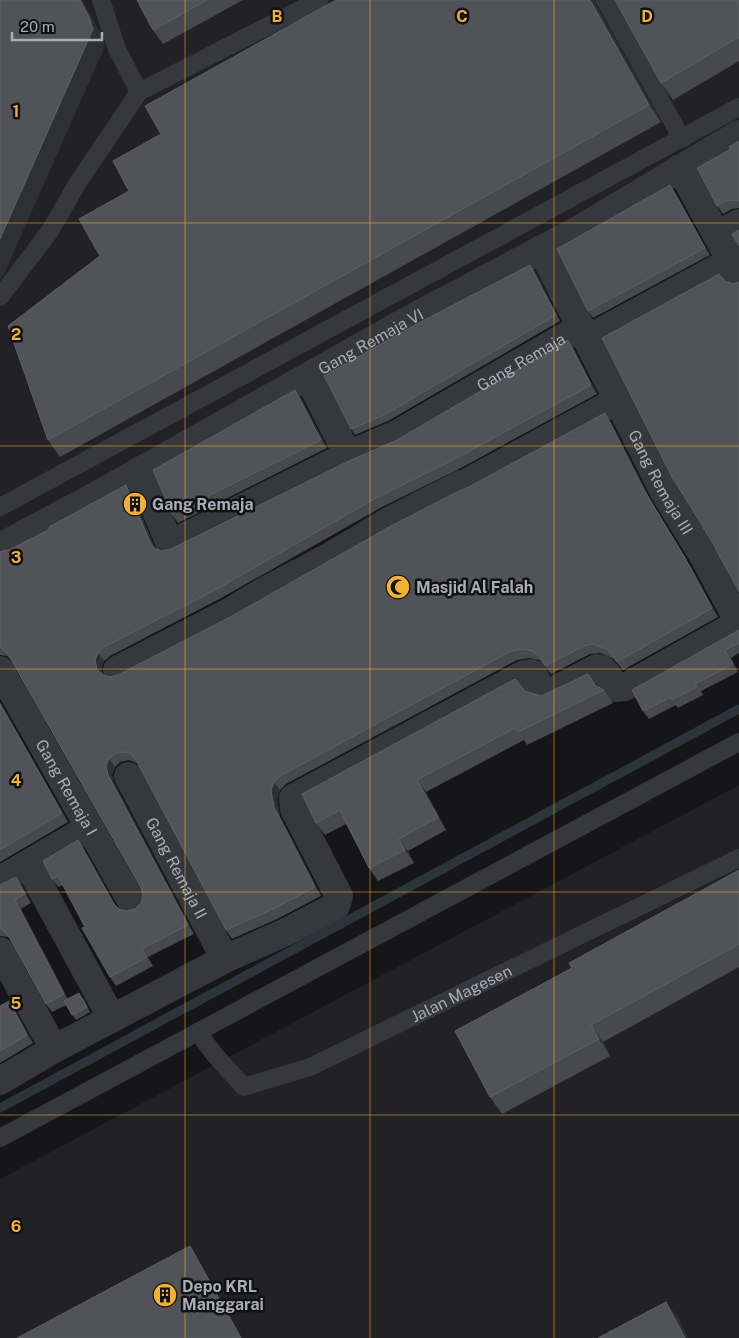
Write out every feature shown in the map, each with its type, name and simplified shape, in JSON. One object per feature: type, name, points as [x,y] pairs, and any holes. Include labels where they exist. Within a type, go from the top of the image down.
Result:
[{"type":"street","name":"Gang Remaja VI","points":[[0,547],[410,320],[576,231],[739,134]]},
{"type":"street","points":[[680,168],[728,229],[735,268]]},
{"type":"street","name":"Gang Remaja III","points":[[541,250],[664,492],[739,623]]},
{"type":"street","name":"Gang Remaja","points":[[139,471],[170,544],[348,455],[395,435],[584,333],[735,268]]},
{"type":"street","points":[[308,378],[348,455]]},
{"type":"street","points":[[117,670],[231,611],[389,521],[494,469],[618,400]]},
{"type":"street","points":[[0,1081],[54,1049],[225,960],[286,932],[336,906],[338,892],[294,809],[293,798],[524,674],[530,673],[534,675],[540,689],[549,693],[597,668],[601,668],[616,688],[625,687],[739,623]]},
{"type":"street","name":"Gang Remaja I","points":[[0,670],[133,904]]},
{"type":"street","name":"Gang Remaja II","points":[[128,776],[225,960]]},
{"type":"street","points":[[0,880],[90,828]]},
{"type":"street","points":[[28,864],[112,1019]]},
{"type":"street","points":[[0,951],[54,1049]]},
{"type":"lane","points":[[101,0],[117,50],[140,92]]},
{"type":"lane","points":[[0,297],[50,231],[77,184],[140,92],[318,0]]},
{"type":"lane","points":[[606,0],[682,139]]},
{"type":"lane","points":[[0,507],[739,107]]},
{"type":"lane","points":[[0,1138],[739,742]]},
{"type":"lane","name":"Jalan Magesen","points":[[198,1032],[219,1060],[244,1087],[310,1067],[739,858]]},
{"type":"shaded area","points":[[0,0],[739,0],[739,136],[0,538]]},
{"type":"shaded area","points":[[739,785],[739,1338],[0,1338],[0,1179]]},
{"type":"building","points":[[0,0],[80,0],[93,29],[0,239]]},
{"type":"building","points":[[137,0],[207,0],[153,30]]},
{"type":"building","points":[[336,0],[590,0],[649,105],[48,440],[8,326],[100,256],[79,219],[129,191],[113,161],[161,134],[145,106]]},
{"type":"building","points":[[615,0],[739,0],[739,37],[661,83]]},
{"type":"building","points":[[739,141],[739,201],[726,201],[717,206],[697,168],[731,149],[729,147]]},
{"type":"building","points":[[670,185],[705,248],[588,311],[557,249]]},
{"type":"building","points":[[739,230],[739,246],[732,234]]},
{"type":"building","points":[[530,265],[556,315],[384,415],[351,429],[324,376],[413,326]]},
{"type":"building","points":[[719,274],[725,281],[733,284],[739,282],[739,592],[713,544],[672,477],[602,338]]},
{"type":"building","points":[[568,340],[591,385],[453,460],[376,498],[217,589],[104,647],[98,653],[95,660],[97,669],[103,675],[110,677],[118,675],[232,616],[391,526],[465,489],[605,413],[644,490],[685,558],[712,608],[617,662],[608,650],[594,644],[584,646],[545,666],[533,651],[523,649],[511,651],[280,776],[274,782],[271,790],[274,807],[315,887],[273,909],[226,930],[136,760],[131,754],[123,752],[114,754],[106,766],[108,775],[188,925],[142,949],[147,957],[110,977],[82,928],[85,927],[58,876],[52,879],[43,861],[78,840],[113,903],[119,909],[126,911],[135,909],[141,903],[143,896],[141,888],[8,654],[0,647],[0,552],[7,551],[50,529],[49,527],[126,485],[154,548],[162,551],[171,549],[349,461],[397,440]]},
{"type":"building","points":[[295,390],[321,440],[172,514],[153,470]]},
{"type":"building","points":[[739,630],[739,643],[725,650],[733,664],[695,684],[697,687],[672,700],[671,697],[643,711],[632,690]]},
{"type":"building","points":[[588,674],[595,685],[604,690],[518,732],[515,728],[417,780],[438,817],[399,839],[405,850],[369,868],[340,810],[316,823],[302,794],[515,679],[525,691],[541,696]]},
{"type":"building","points":[[0,704],[62,813],[0,850]]},
{"type":"building","points":[[739,870],[739,944],[591,1025],[599,1039],[490,1097],[455,1031],[572,968],[569,963]]},
{"type":"building","points":[[16,877],[25,894],[15,900],[64,994],[46,1004],[8,935],[0,928],[0,885]]},
{"type":"building","points":[[79,993],[87,1007],[72,1015],[64,1001]]},
{"type":"building","points":[[9,1001],[27,1035],[0,1051],[0,1006]]},
{"type":"building","name":"Depo KRL Manggarai","points":[[190,1246],[241,1338],[17,1338]]},
{"type":"building","points":[[666,1302],[685,1338],[598,1338]]},
{"type":"waterway","points":[[0,1108],[739,709]]},
{"type":"place","name":"Gang Remaja","points":[[135,504]]},
{"type":"place","name":"Masjid Al Falah","points":[[398,587]]},
{"type":"place","name":"Depo KRL Manggarai","points":[[165,1295]]}]
